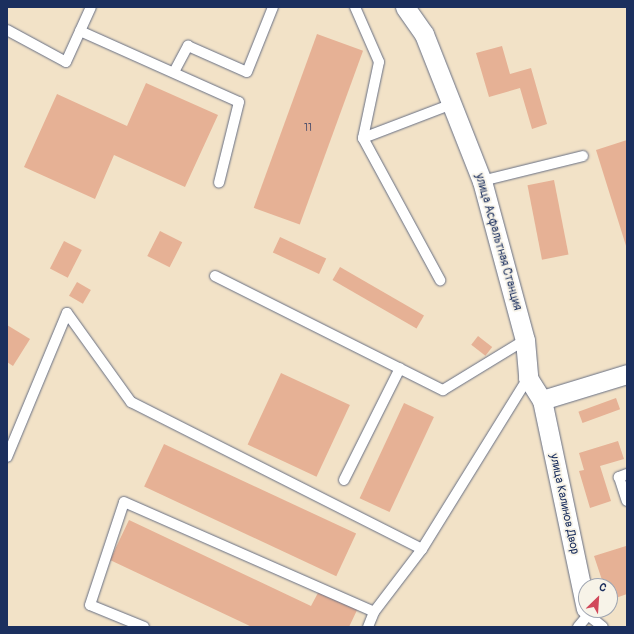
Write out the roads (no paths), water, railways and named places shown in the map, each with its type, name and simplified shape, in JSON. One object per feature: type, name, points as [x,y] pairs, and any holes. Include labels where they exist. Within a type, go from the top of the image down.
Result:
[{"type":"street","name":"улица Асфальтная Станция","points":[[405,7],[424,34],[482,181],[525,340],[528,378],[542,400]]},
{"type":"street","points":[[542,400],[627,374]]},
{"type":"street","name":"улица Калинов Двор","points":[[542,400],[578,580]]},
{"type":"lane","points":[[7,30],[66,62],[91,7]]},
{"type":"lane","points":[[174,72],[188,46],[247,72],[273,7]]},
{"type":"lane","points":[[355,7],[379,62],[364,138],[440,280]]},
{"type":"lane","points":[[80,31],[239,102],[219,183]]},
{"type":"lane","points":[[364,138],[452,104]]},
{"type":"lane","points":[[482,181],[583,156]]},
{"type":"lane","points":[[215,276],[443,390],[525,340]]},
{"type":"lane","points":[[7,457],[68,313],[131,402],[422,549]]},
{"type":"lane","points":[[344,480],[400,368]]},
{"type":"lane","points":[[368,627],[374,612],[422,549],[528,378]]},
{"type":"lane","points":[[627,474],[619,476],[627,501]]},
{"type":"lane","points":[[144,627],[90,605],[124,502],[374,612]]},
{"type":"lane","points":[[590,618],[603,627]]}]
